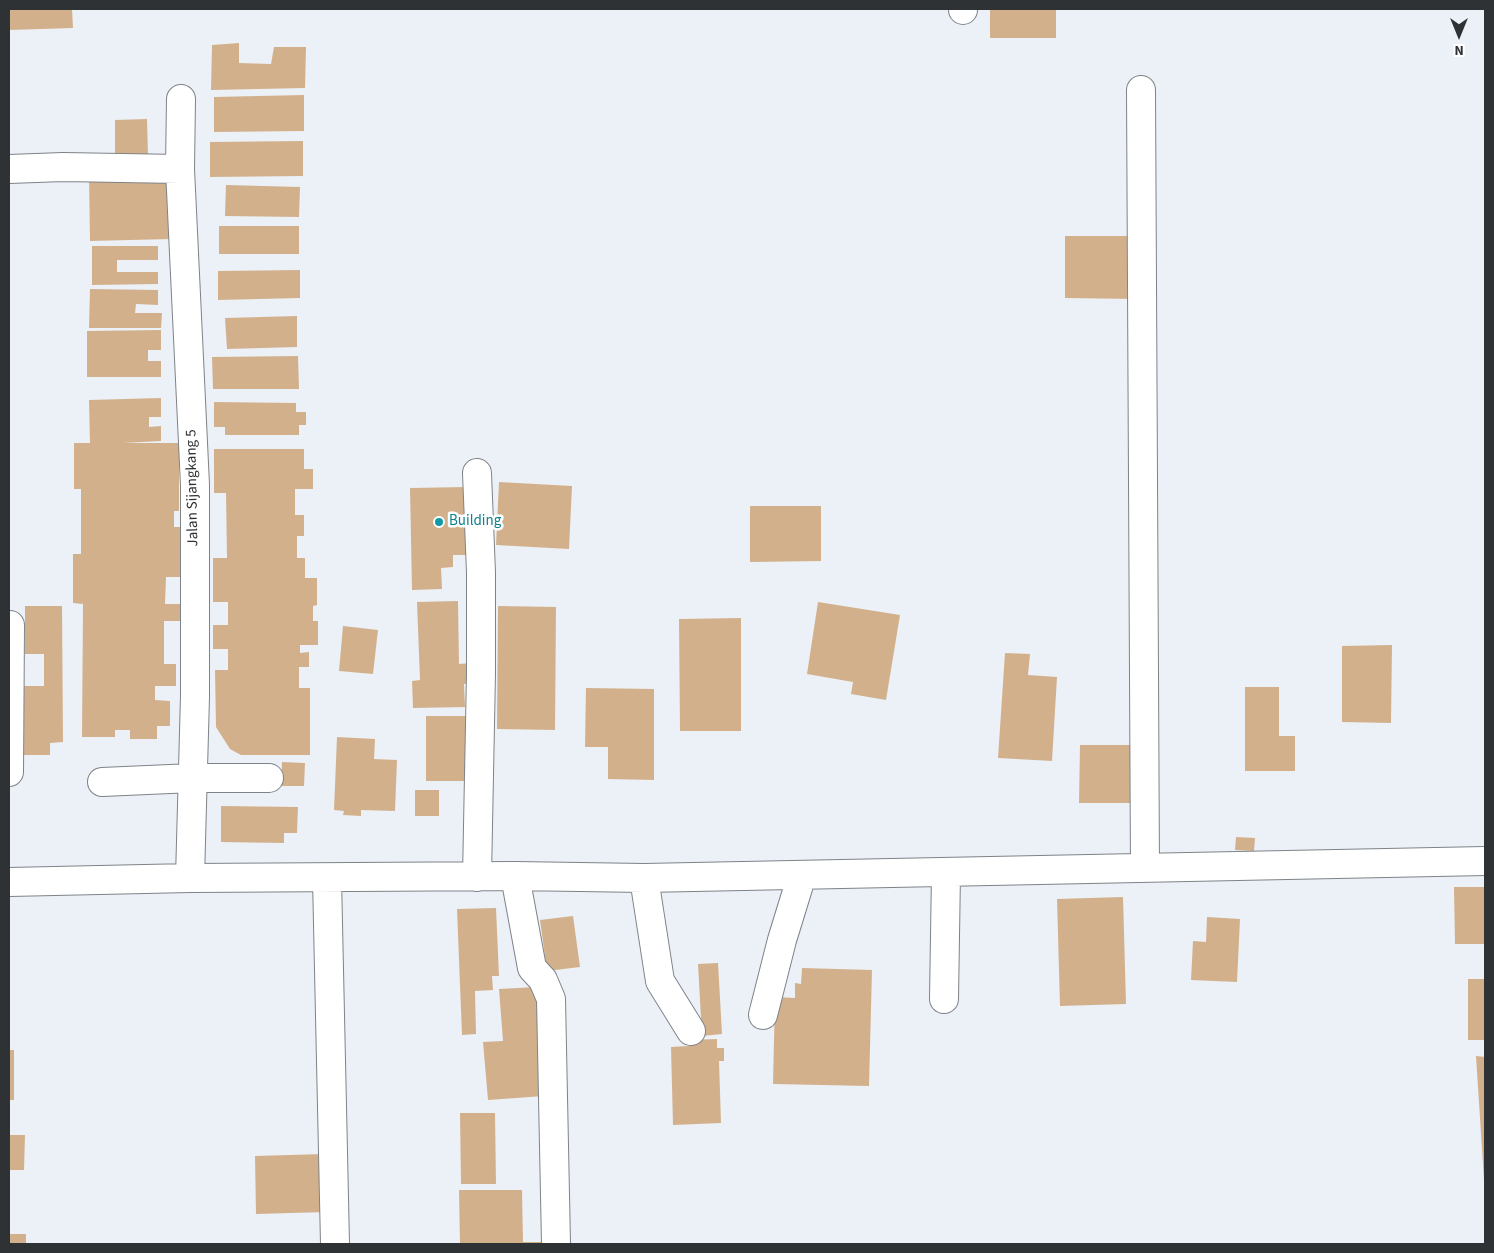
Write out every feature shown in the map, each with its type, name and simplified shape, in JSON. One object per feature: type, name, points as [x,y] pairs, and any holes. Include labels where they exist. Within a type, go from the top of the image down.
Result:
[{"type":"street","points":[[1141,90],[1145,868]]},
{"type":"street","name":"Jalan Sijangkang 5","points":[[181,99],[180,169],[195,485],[195,696],[190,878]]},
{"type":"street","points":[[9,169],[63,167],[180,169]]},
{"type":"street","points":[[477,473],[481,573],[481,673],[477,877]]},
{"type":"street","points":[[9,772],[10,625]]},
{"type":"street","points":[[102,782],[193,778],[269,778]]},
{"type":"street","points":[[9,882],[190,878],[515,876],[644,878],[1485,862]]},
{"type":"street","points":[[944,999],[946,873]]},
{"type":"street","points":[[763,1015],[782,940],[802,875]]},
{"type":"street","points":[[515,876],[532,968],[543,980],[551,999],[556,1244]]},
{"type":"street","points":[[327,878],[335,1244]]},
{"type":"street","points":[[644,878],[660,981],[691,1031]]},
{"type":"building","points":[[9,9],[72,9],[73,28],[9,30]]},
{"type":"building","points":[[990,9],[1056,9],[1056,38],[990,38]]},
{"type":"building","points":[[239,43],[239,63],[271,64],[274,47],[306,47],[305,88],[211,90],[212,45]]},
{"type":"building","points":[[304,95],[304,131],[214,132],[214,97]]},
{"type":"building","points":[[147,119],[148,156],[115,156],[115,120]]},
{"type":"building","points":[[303,141],[303,176],[210,177],[210,142]]},
{"type":"building","points":[[169,174],[171,239],[90,241],[89,176]]},
{"type":"building","points":[[226,185],[300,187],[299,217],[225,216]]},
{"type":"building","points":[[219,226],[299,226],[299,254],[219,254]]},
{"type":"building","points":[[1065,236],[1136,236],[1135,299],[1065,298]]},
{"type":"building","points":[[92,246],[158,246],[158,260],[117,260],[117,272],[158,272],[158,284],[92,285]]},
{"type":"building","points":[[300,270],[300,298],[218,300],[218,271]]},
{"type":"building","points":[[90,289],[158,290],[158,305],[136,304],[135,313],[162,313],[161,328],[89,328]]},
{"type":"building","points":[[297,316],[297,347],[227,349],[225,318]]},
{"type":"building","points":[[161,330],[161,350],[148,350],[148,361],[161,361],[161,377],[87,377],[87,331]]},
{"type":"building","points":[[298,356],[299,389],[213,389],[212,357]]},
{"type":"building","points":[[161,398],[161,417],[149,417],[149,427],[161,426],[161,441],[123,443],[179,443],[179,511],[174,511],[174,527],[180,527],[180,577],[166,577],[165,604],[184,604],[184,621],[164,621],[164,664],[176,664],[176,686],[155,686],[155,700],[170,701],[170,726],[157,726],[157,739],[130,739],[130,730],[115,730],[115,737],[82,737],[83,604],[73,603],[73,554],[81,554],[81,489],[74,489],[74,443],[90,443],[89,400]]},
{"type":"building","points":[[214,402],[296,403],[296,412],[306,412],[306,425],[299,425],[299,435],[225,435],[225,427],[214,427]]},
{"type":"building","points":[[214,449],[304,449],[304,469],[313,469],[313,489],[295,489],[295,515],[304,515],[304,536],[297,536],[297,558],[305,558],[305,578],[317,578],[317,605],[313,606],[313,621],[318,621],[318,645],[300,645],[300,653],[309,652],[309,667],[299,667],[299,688],[310,688],[310,755],[241,755],[230,749],[216,727],[215,670],[228,670],[228,649],[213,649],[213,625],[228,625],[228,602],[213,602],[213,558],[227,558],[226,493],[214,493]]},
{"type":"building","points":[[499,482],[572,486],[569,549],[496,545]]},
{"type":"building","name":"Building","points":[[466,487],[467,555],[453,555],[453,567],[441,568],[442,589],[412,590],[410,488]]},
{"type":"building","points":[[750,506],[821,506],[821,561],[750,562]]},
{"type":"building","points":[[458,601],[459,664],[471,663],[472,683],[464,684],[465,707],[413,708],[412,681],[420,680],[417,602]]},
{"type":"building","points":[[818,602],[900,615],[886,700],[851,694],[853,682],[807,674]]},
{"type":"building","points":[[25,606],[62,606],[63,742],[50,743],[50,755],[22,755],[22,686],[44,686],[44,654],[25,654]]},
{"type":"building","points":[[498,606],[556,607],[555,730],[497,729]]},
{"type":"building","points":[[741,618],[741,731],[680,731],[679,619]]},
{"type":"building","points":[[343,626],[378,630],[373,674],[339,671]]},
{"type":"building","points":[[1392,645],[1391,723],[1342,722],[1342,646]]},
{"type":"building","points":[[1005,653],[1030,654],[1028,675],[1057,677],[1052,761],[998,758]]},
{"type":"building","points":[[1245,687],[1279,687],[1279,736],[1295,736],[1295,771],[1245,771]]},
{"type":"building","points":[[586,688],[654,689],[654,780],[608,779],[608,747],[585,747]]},
{"type":"building","points":[[426,716],[467,716],[467,781],[426,781]]},
{"type":"building","points":[[337,737],[375,739],[374,759],[397,760],[395,811],[361,810],[361,816],[343,815],[344,811],[334,810]]},
{"type":"building","points":[[1080,745],[1133,745],[1133,803],[1079,803]]},
{"type":"building","points":[[282,762],[305,763],[304,786],[281,786]]},
{"type":"building","points":[[415,790],[439,790],[439,816],[415,816]]},
{"type":"building","points":[[221,806],[298,807],[297,833],[284,833],[284,843],[221,842]]},
{"type":"building","points":[[1236,837],[1255,838],[1254,851],[1235,850]]},
{"type":"building","points":[[1454,887],[1485,887],[1485,944],[1455,944]]},
{"type":"building","points":[[1123,897],[1126,1004],[1060,1006],[1057,899]]},
{"type":"building","points":[[496,908],[499,976],[492,976],[493,990],[475,991],[476,1034],[462,1035],[457,909]]},
{"type":"building","points":[[573,916],[580,967],[547,971],[540,920]]},
{"type":"building","points":[[1207,917],[1240,919],[1237,982],[1191,980],[1193,941],[1206,942]]},
{"type":"building","points":[[718,963],[722,1034],[702,1036],[698,964]]},
{"type":"building","points":[[802,968],[872,970],[869,1086],[773,1084],[775,997],[795,998],[795,983],[801,984]]},
{"type":"building","points":[[1468,979],[1485,979],[1485,1040],[1468,1040]]},
{"type":"building","points":[[536,987],[544,1096],[488,1100],[483,1042],[503,1041],[499,989]]},
{"type":"building","points":[[717,1039],[717,1048],[724,1048],[724,1061],[719,1061],[721,1123],[673,1125],[671,1047],[689,1046],[689,1040]]},
{"type":"building","points":[[9,1050],[14,1050],[14,1100],[9,1100]]},
{"type":"building","points":[[1476,1056],[1485,1057],[1485,1180],[1484,1180]]},
{"type":"building","points":[[460,1113],[495,1113],[496,1184],[461,1184]]},
{"type":"building","points":[[9,1135],[25,1135],[24,1170],[9,1170]]},
{"type":"building","points":[[324,1154],[326,1212],[256,1214],[255,1156]]},
{"type":"building","points":[[459,1190],[522,1190],[523,1242],[544,1242],[544,1244],[460,1244]]},
{"type":"building","points":[[9,1234],[26,1234],[26,1244],[9,1244]]},
{"type":"place","name":"Building","points":[[439,522]]}]
